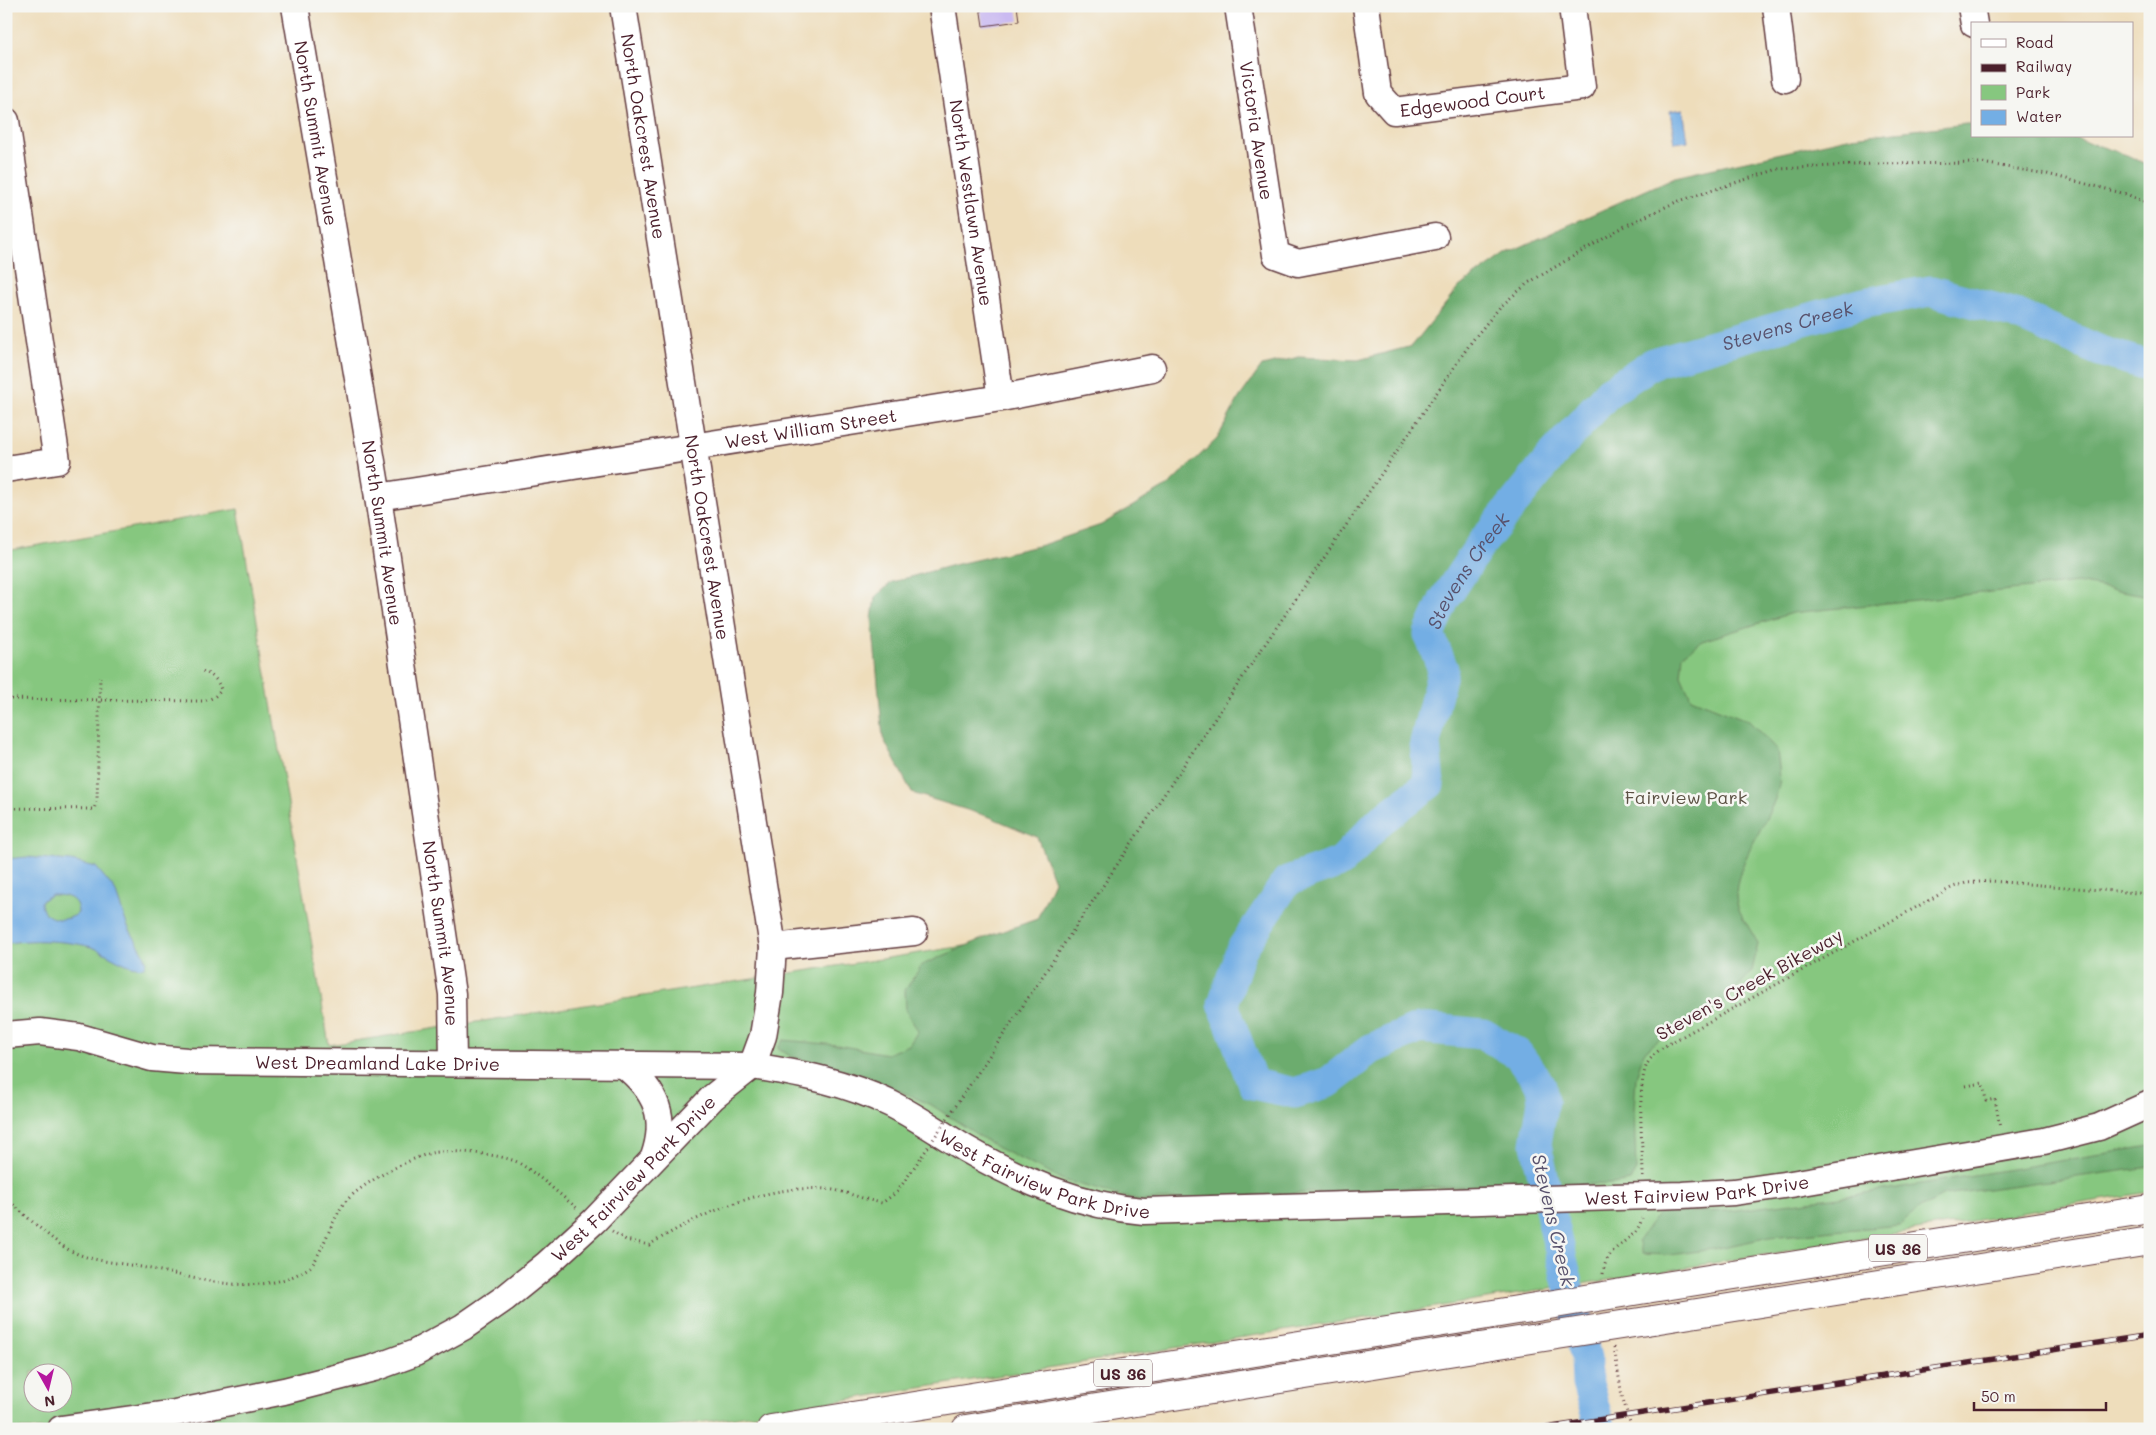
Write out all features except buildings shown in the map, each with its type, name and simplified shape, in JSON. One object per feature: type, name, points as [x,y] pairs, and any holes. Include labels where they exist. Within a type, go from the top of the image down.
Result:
[{"type":"main road","name":"US 36","points":[[771,1429],[2150,1209]]},
{"type":"main road","name":"US 36","points":[[966,1429],[2150,1241]]},
{"type":"street","name":"North Summit Avenue","points":[[295,6],[378,497],[452,994],[453,1062]]},
{"type":"street","name":"North Oakcrest Avenue","points":[[623,6],[695,448],[773,947],[770,993],[763,1036],[752,1066]]},
{"type":"street","name":"North Westlawn Avenue","points":[[942,6],[1000,398]]},
{"type":"street","name":"Victoria Avenue","points":[[1238,6],[1276,255],[1298,263],[1435,237]]},
{"type":"street","name":"Edgewood Court","points":[[1366,6],[1378,93],[1394,111],[1582,87],[1572,6]]},
{"type":"street","points":[[1776,6],[1785,79]]},
{"type":"street","points":[[1971,6],[1974,22]]},
{"type":"street","points":[[6,121],[56,461],[6,469]]},
{"type":"street","name":"West William Street","points":[[378,497],[1000,398],[1152,368]]},
{"type":"street","points":[[773,947],[914,932]]},
{"type":"street","name":"West Dreamland Lake Drive","points":[[6,1035],[40,1032],[80,1037],[152,1058],[187,1061],[752,1066]]},
{"type":"street","points":[[624,1064],[648,1087],[655,1101],[660,1141],[654,1158]]},
{"type":"street","name":"West Fairview Park Drive","points":[[61,1429],[166,1414],[284,1391],[374,1368],[415,1353],[463,1327],[505,1298],[547,1264],[594,1221],[713,1097],[752,1066],[815,1076],[858,1090],[892,1104],[1002,1169],[1075,1199],[1114,1208],[1144,1211],[1734,1192],[2003,1149],[2074,1135],[2099,1127],[2150,1104]]},
{"type":"path","points":[[6,1198],[70,1250],[91,1259],[141,1267],[206,1281],[244,1285],[285,1280],[312,1266],[326,1233],[345,1202],[382,1174],[432,1153],[480,1153],[516,1162],[594,1221],[626,1240],[649,1245],[676,1229],[741,1201],[791,1190],[835,1190],[882,1203],[897,1192],[922,1156],[1472,340],[1500,307],[1528,283],[1625,226],[1676,202],[1778,169],[1872,164],[1982,163],[2047,174],[2126,194],[2150,204]]},
{"type":"path","points":[[6,699],[203,701],[212,699],[221,690],[219,682],[212,675],[202,671]]},
{"type":"path","points":[[6,808],[94,809],[97,800],[100,677]]},
{"type":"path","name":"Steven's Creek Bikeway","points":[[1604,1282],[1602,1273],[1608,1255],[1637,1231],[1641,1222],[1643,1196],[1643,1083],[1647,1065],[1662,1047],[1942,892],[1960,885],[1992,881],[2150,894]]},
{"type":"path","points":[[1966,1086],[1983,1083],[1986,1101],[1995,1099],[2003,1149]]},
{"type":"path","points":[[1613,1346],[1622,1396],[1632,1429]]},
{"type":"green space","points":[[1971,124],[1971,138],[2075,138],[2127,155],[2150,166],[2150,596],[2077,583],[1792,613],[1702,641],[1683,655],[1681,675],[1691,698],[1749,721],[1777,750],[1780,781],[1775,799],[1744,862],[1736,893],[1738,907],[1758,944],[1752,971],[1728,998],[1703,1016],[1664,1036],[1644,1052],[1636,1077],[1634,1110],[1636,1170],[1630,1181],[1613,1184],[1428,1187],[1139,1201],[1063,1180],[998,1148],[933,1106],[872,1078],[790,1056],[778,1048],[783,1040],[837,1045],[887,1054],[909,1045],[918,1031],[906,1011],[905,990],[922,965],[989,936],[1037,919],[1054,881],[1037,837],[990,817],[912,793],[883,738],[872,619],[875,597],[892,582],[953,565],[1042,545],[1101,525],[1170,484],[1217,439],[1239,398],[1262,366],[1299,357],[1358,360],[1412,346],[1459,287],[1507,253],[1675,177],[1852,137]]},
{"type":"green space","name":"Fairview Park","points":[[2150,179],[2150,1192],[1646,1274],[659,1429],[6,1429],[6,551],[238,509],[329,1045],[1035,935]]},
{"type":"green space","points":[[2150,1146],[2150,1167],[1944,1195],[1920,1208],[1900,1225],[1770,1237],[1714,1249],[1670,1255],[1643,1254],[1638,1241],[1658,1213],[1729,1211],[1848,1196]]},
{"type":"water","points":[[1683,109],[1688,141],[1675,143],[1670,111]]},
{"type":"water","points":[[27,857],[71,861],[96,867],[115,890],[127,925],[144,954],[146,961],[144,967],[132,966],[94,948],[75,944],[26,941],[6,944],[6,859]],"holes":[[[51,895],[65,896],[73,900],[76,903],[78,913],[61,919],[49,916],[42,907],[41,901]]]},
{"type":"waterway","name":"Stevens Creek","points":[[1601,1429],[1587,1384],[1586,1358],[1536,1144],[1543,1101],[1541,1086],[1518,1054],[1483,1034],[1420,1028],[1371,1049],[1329,1082],[1295,1093],[1253,1084],[1223,1004],[1241,950],[1287,881],[1341,862],[1380,821],[1429,784],[1425,743],[1443,669],[1429,634],[1444,600],[1481,544],[1556,451],[1609,392],[1653,363],[1864,303],[1931,291],[2016,314],[2100,351],[2150,366]]},
{"type":"railway","points":[[1539,1429],[2150,1335]]}]
